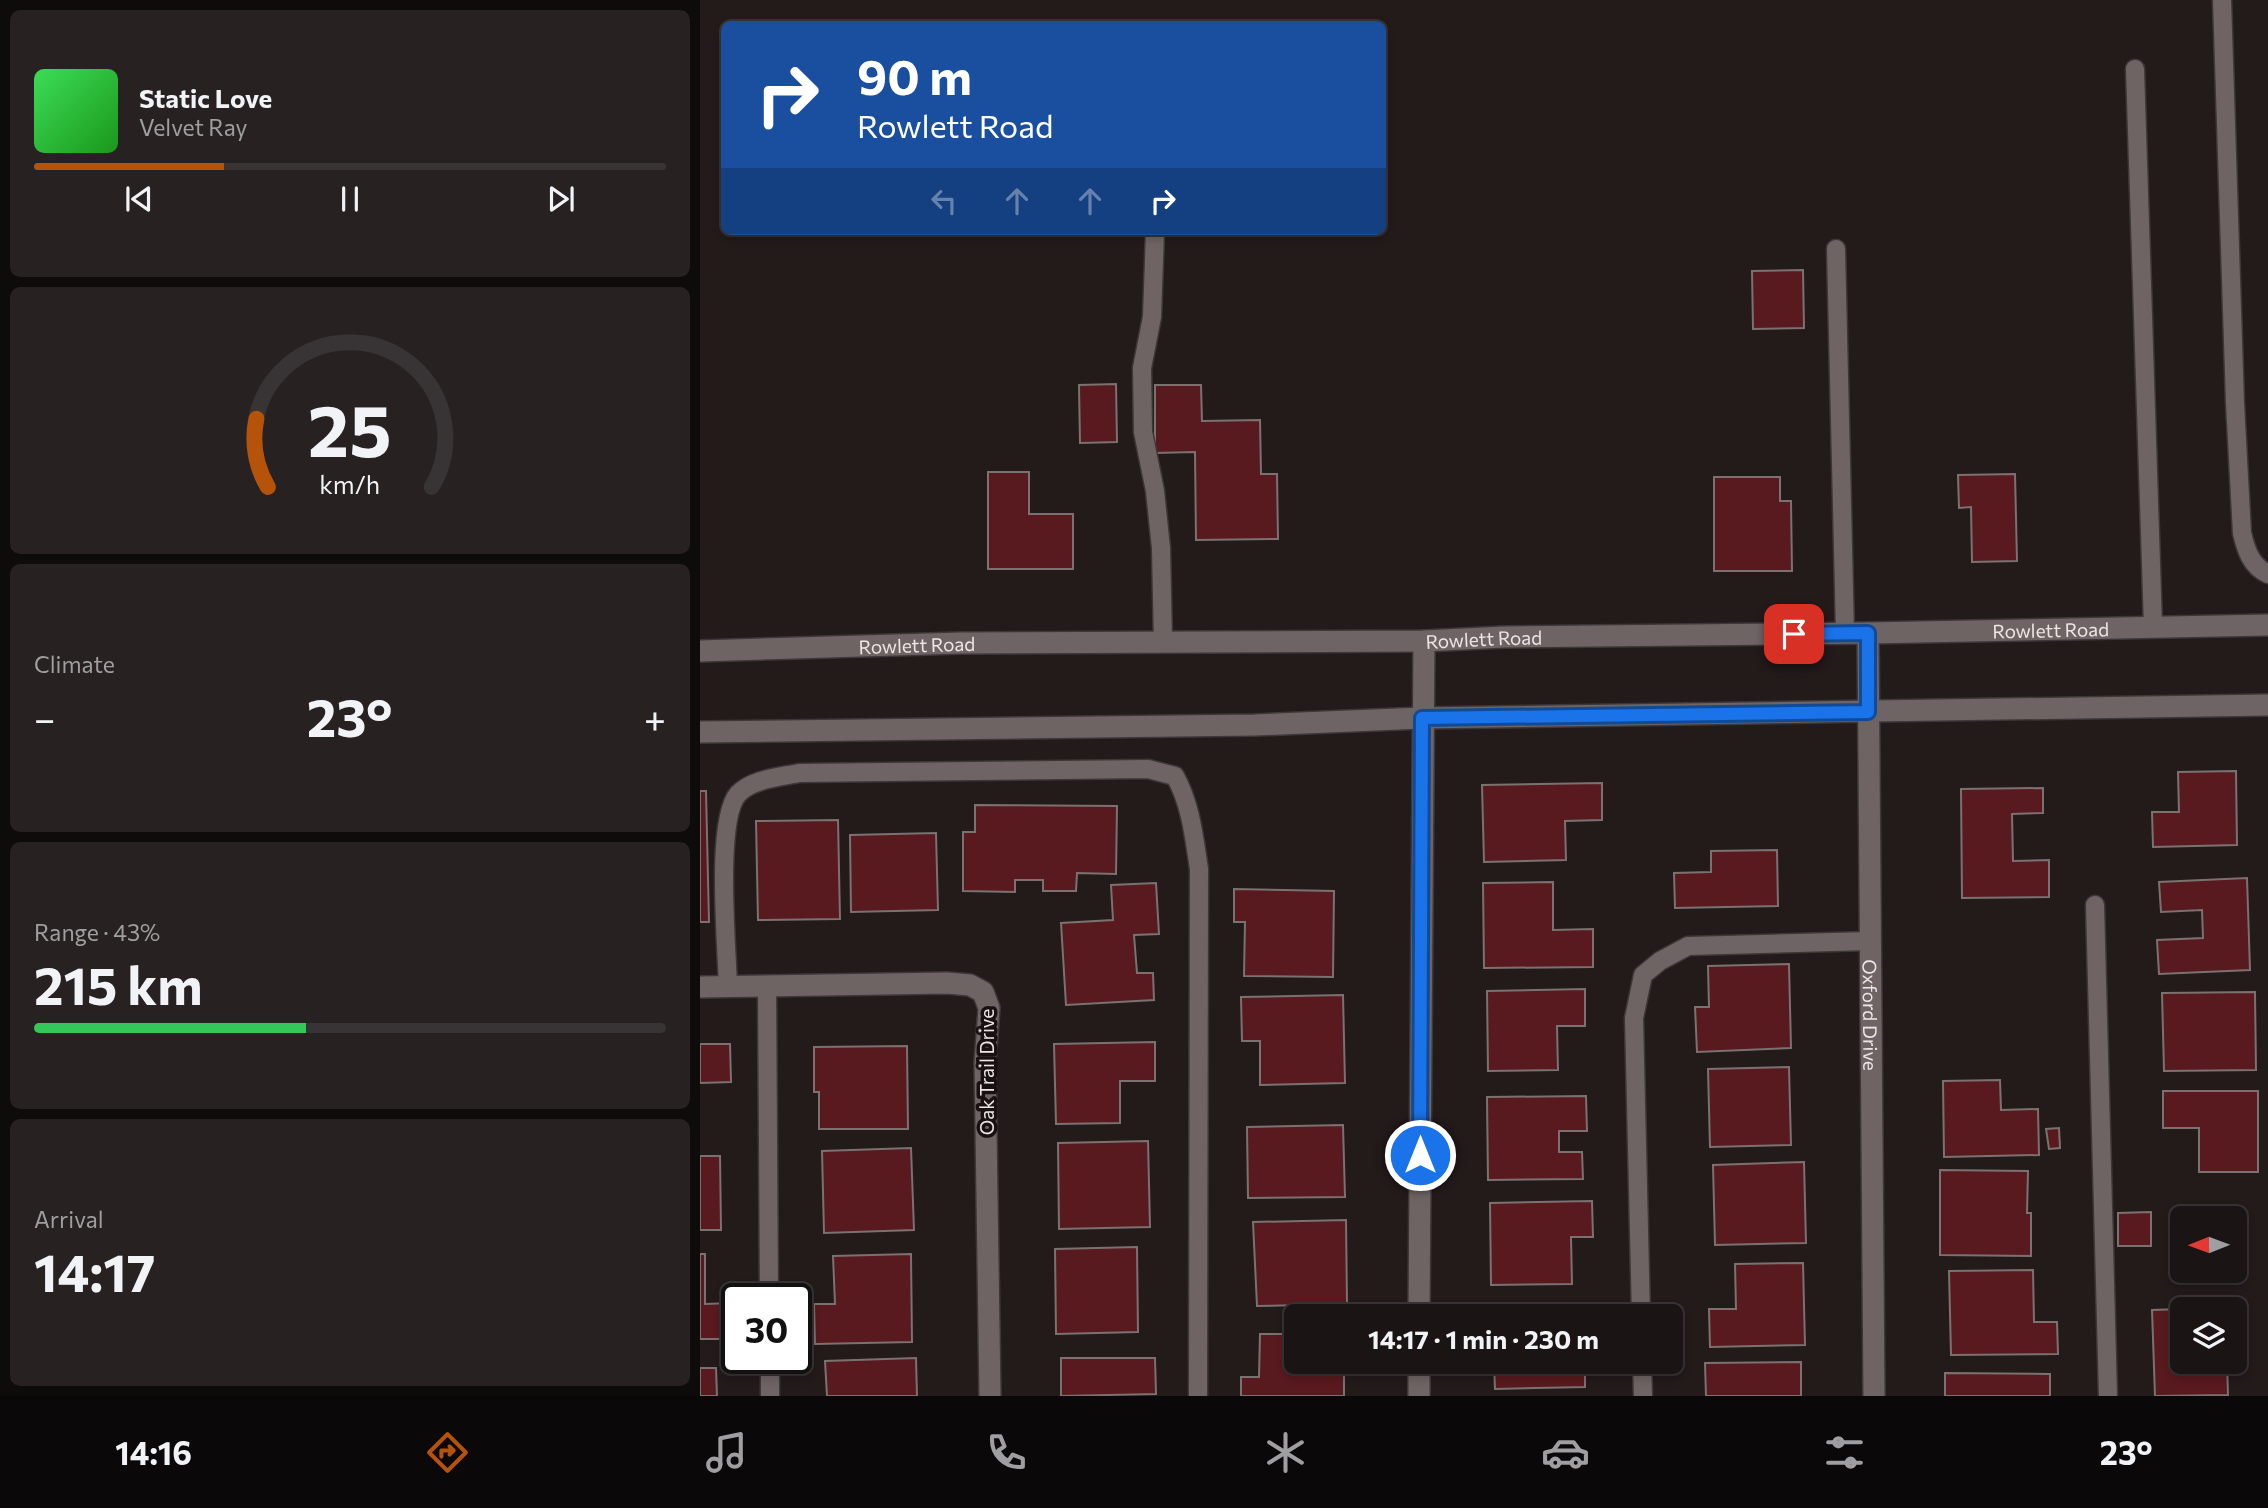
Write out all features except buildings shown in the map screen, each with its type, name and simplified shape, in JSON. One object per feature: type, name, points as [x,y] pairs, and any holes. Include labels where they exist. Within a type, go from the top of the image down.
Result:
[{"type":"main road","name":"Rowlett Road","points":[[700,651],[961,643],[1424,640],[2268,625]]},
{"type":"main road","name":"Oxford Drive","points":[[1868,633],[1874,1396]]},
{"type":"main road","points":[[1419,1304],[1424,640]]},
{"type":"main road","points":[[700,732],[1255,725],[1422,718],[2268,705]]},
{"type":"main road","name":"Oak Trail Drive","points":[[700,988],[947,983],[970,985],[983,992],[989,1008],[985,1063],[990,1396]]},
{"type":"main road","points":[[1419,1374],[1419,1396]]},
{"type":"lane","points":[[2222,0],[2234,390],[2242,533],[2247,552],[2258,569],[2268,574]]},
{"type":"lane","points":[[2135,69],[2153,626]]},
{"type":"lane","points":[[1155,235],[1152,317],[1142,368],[1142,394],[1143,432],[1156,491],[1161,548],[1163,642]]},
{"type":"lane","points":[[1836,249],[1844,633]]},
{"type":"lane","points":[[728,987],[724,847],[729,809],[739,793],[764,780],[799,773],[1107,769],[1149,769],[1175,776],[1182,788],[1193,825],[1199,869],[1198,1396]]},
{"type":"lane","points":[[2095,905],[2108,1396]]},
{"type":"lane","points":[[1641,1304],[1634,1018],[1643,975],[1660,961],[1688,946],[1870,941]]},
{"type":"lane","points":[[767,986],[769,1283]]},
{"type":"lane","points":[[770,1374],[770,1396]]},
{"type":"lane","points":[[1642,1374],[1643,1396]]},
{"type":"route","points":[[1420,1155],[1422,718],[1868,712],[1868,633],[1794,634]]}]
